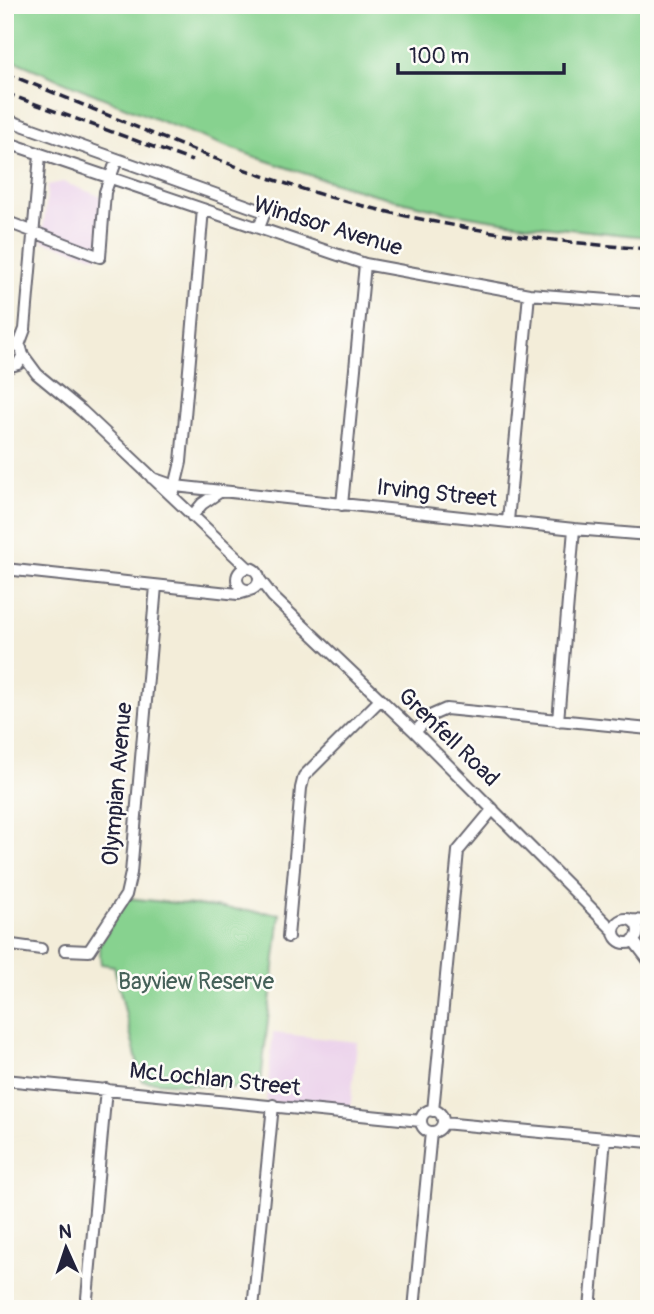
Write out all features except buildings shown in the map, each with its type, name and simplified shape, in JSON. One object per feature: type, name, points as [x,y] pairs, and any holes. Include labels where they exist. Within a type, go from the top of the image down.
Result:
[{"type":"street","points":[[5,119],[265,212],[259,228]]},
{"type":"street","name":"Windsor Avenue","points":[[5,142],[365,264],[529,294],[649,303]]},
{"type":"street","points":[[10,365],[21,361],[40,155]]},
{"type":"street","points":[[5,221],[100,257],[105,192],[117,159]]},
{"type":"street","points":[[174,492],[181,462],[203,209]]},
{"type":"street","points":[[342,505],[365,264]]},
{"type":"street","points":[[508,521],[529,294]]},
{"type":"street","points":[[6,344],[21,350],[37,374]]},
{"type":"street","points":[[10,365],[37,374]]},
{"type":"street","name":"Irving Street","points":[[37,374],[82,411],[152,478],[174,492],[220,491],[649,535]]},
{"type":"street","points":[[192,516],[202,504],[220,491]]},
{"type":"street","name":"Grenfell Road","points":[[174,492],[192,516],[230,552],[241,574],[239,587],[273,597]]},
{"type":"street","points":[[558,720],[574,529]]},
{"type":"street","points":[[5,569],[238,594],[258,586],[260,580]]},
{"type":"street","name":"Grenfell Road","points":[[241,574],[258,573],[273,597],[595,909],[621,924],[619,940],[626,943],[635,937]]},
{"type":"street","points":[[214,592],[241,574]]},
{"type":"street","name":"Olympian Avenue","points":[[65,950],[89,951],[126,895],[131,873],[156,586]]},
{"type":"street","points":[[288,937],[300,788],[304,776],[380,700]]},
{"type":"street","points":[[415,732],[430,716],[446,709],[649,729]]},
{"type":"street","points":[[433,1111],[458,851],[493,809]]},
{"type":"street","points":[[621,924],[649,921]]},
{"type":"street","points":[[621,924],[635,924],[635,937],[649,961]]},
{"type":"street","points":[[635,937],[649,928]]},
{"type":"street","points":[[5,944],[41,949]]},
{"type":"street","name":"McLochlan Street","points":[[5,1080],[421,1121]]},
{"type":"street","points":[[86,1309],[106,1089]]},
{"type":"street","points":[[253,1309],[273,1105]]},
{"type":"street","points":[[433,1111],[440,1114],[443,1123],[439,1130],[431,1132],[424,1129],[421,1121],[424,1114],[433,1111]]},
{"type":"street","points":[[443,1123],[649,1142]]},
{"type":"street","points":[[414,1309],[431,1132]]},
{"type":"street","points":[[590,1309],[605,1138]]},
{"type":"shaded area","points":[[63,182],[102,197],[98,257],[42,241],[48,185]]},
{"type":"shaded area","points":[[273,1033],[357,1042],[350,1111],[266,1102]]},
{"type":"green space","points":[[5,5],[649,5],[649,237],[469,216],[387,198],[276,164],[113,102],[5,57]]},
{"type":"green space","name":"Bayview Reserve","points":[[127,898],[280,914],[260,1090],[142,1081],[114,966],[101,964],[99,946]]},
{"type":"railway","points":[[5,73],[209,156],[323,195],[461,227],[649,249]]},
{"type":"railway","points":[[5,93],[192,161]]}]
